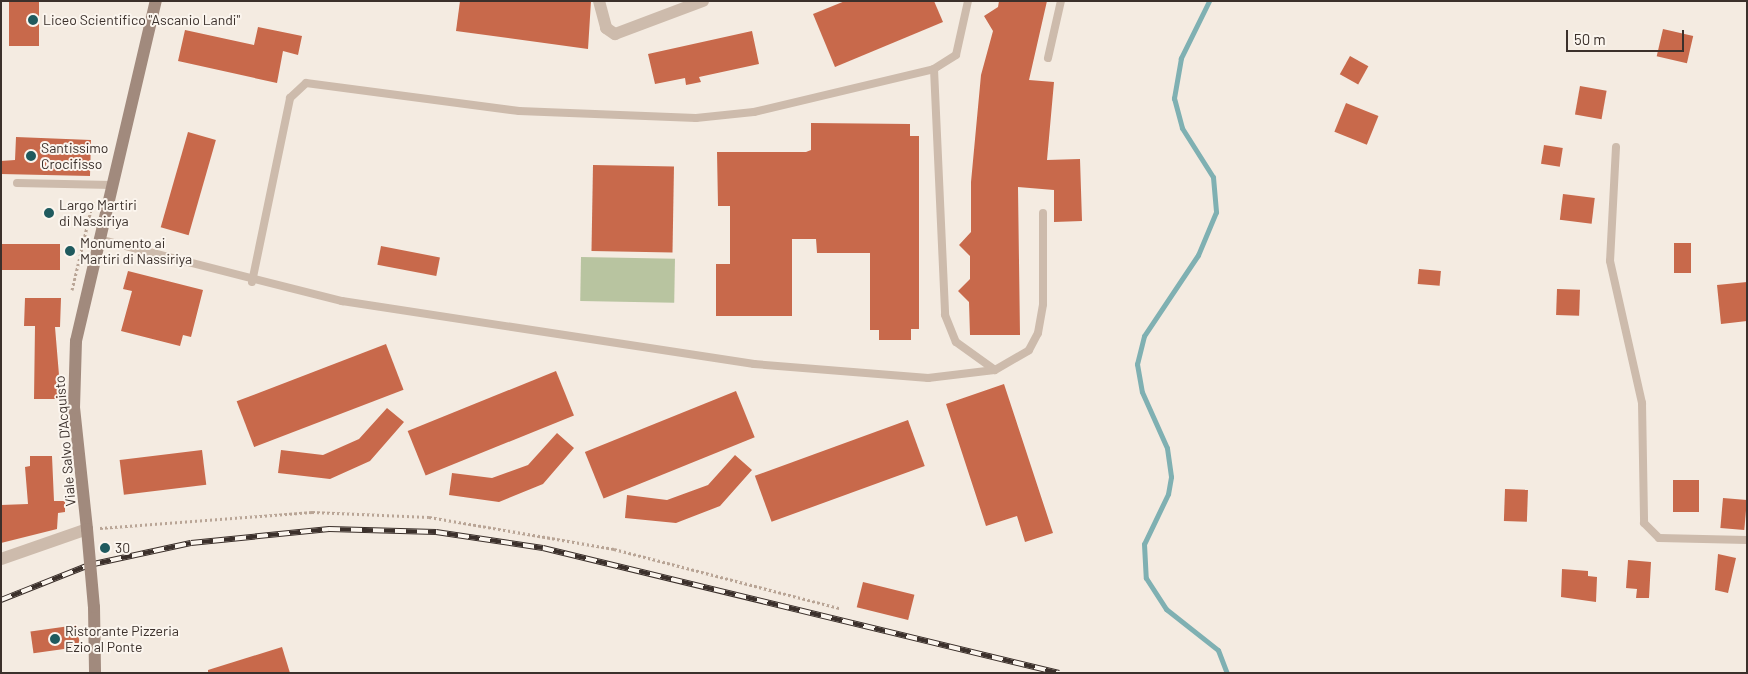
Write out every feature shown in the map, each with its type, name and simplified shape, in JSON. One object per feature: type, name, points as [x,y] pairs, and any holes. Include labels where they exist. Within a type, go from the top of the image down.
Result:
[{"type":"main road","name":"Viale Salvo D'Acquisto","points":[[95,673],[94,607],[73,375],[79,317],[156,1]]},
{"type":"street","points":[[599,1],[606,28],[614,34],[695,2]]},
{"type":"street","points":[[1,559],[87,529]]},
{"type":"lane","points":[[252,282],[290,98],[306,83],[519,111],[696,118],[754,112],[934,69],[956,55],[968,1]]},
{"type":"lane","points":[[1048,58],[1061,1]]},
{"type":"lane","points":[[934,69],[947,322],[956,342],[995,370]]},
{"type":"lane","points":[[1616,147],[1610,261],[1642,403],[1644,523],[1659,538],[1747,540]]},
{"type":"lane","points":[[17,183],[112,185]]},
{"type":"lane","points":[[98,239],[252,282],[350,303],[806,370],[928,378],[995,370],[1022,356],[1038,333],[1044,292],[1043,212]]},
{"type":"path","points":[[87,529],[312,512],[421,516],[614,549],[839,608]]},
{"type":"green space","points":[[581,257],[675,259],[674,303],[580,301]]},
{"type":"building","points":[[9,1],[39,1],[39,46],[9,46]]},
{"type":"building","points":[[460,1],[591,1],[588,49],[456,31]]},
{"type":"building","points":[[845,1],[934,1],[943,22],[835,67],[813,14]]},
{"type":"building","points":[[999,1],[1047,1],[1029,80],[1054,82],[1047,160],[1080,159],[1082,221],[1054,222],[1054,190],[1018,187],[1020,335],[970,335],[969,302],[958,291],[970,279],[970,256],[959,245],[971,232],[971,182],[981,75],[993,31],[984,16],[998,7]]},
{"type":"building","points":[[258,27],[302,36],[298,55],[283,51],[277,83],[178,61],[185,30],[254,45]]},
{"type":"building","points":[[1663,29],[1693,36],[1687,63],[1657,56]]},
{"type":"building","points":[[752,31],[759,64],[699,77],[701,82],[686,85],[685,78],[655,84],[648,54]]},
{"type":"building","points":[[1350,56],[1368,66],[1358,85],[1340,74]]},
{"type":"building","points":[[1580,86],[1607,91],[1602,119],[1575,115]]},
{"type":"building","points":[[1346,103],[1378,116],[1367,145],[1334,132]]},
{"type":"building","points":[[811,123],[910,124],[910,136],[919,136],[919,329],[911,329],[911,340],[879,340],[879,330],[870,330],[870,253],[817,253],[816,239],[792,239],[792,316],[716,316],[716,264],[730,264],[730,206],[718,206],[717,152],[806,152],[811,150]]},
{"type":"building","points":[[188,132],[216,140],[189,235],[161,227]]},
{"type":"building","points":[[16,137],[91,140],[90,176],[1,174],[1,161],[15,160]]},
{"type":"building","points":[[1544,145],[1563,148],[1560,167],[1541,164]]},
{"type":"building","points":[[593,165],[674,166],[672,252],[591,251]]},
{"type":"building","points":[[1563,194],[1595,198],[1592,224],[1560,220]]},
{"type":"building","points":[[1674,243],[1691,243],[1691,273],[1674,273]]},
{"type":"building","points":[[1,244],[60,244],[60,270],[1,270]]},
{"type":"building","points":[[381,246],[440,257],[436,276],[377,265]]},
{"type":"building","points":[[1419,269],[1441,271],[1440,286],[1418,284]]},
{"type":"building","points":[[128,271],[203,290],[191,337],[183,335],[180,346],[121,331],[132,291],[123,289]]},
{"type":"building","points":[[1747,282],[1747,321],[1721,324],[1717,285]]},
{"type":"building","points":[[1557,289],[1580,290],[1579,316],[1556,315]]},
{"type":"building","points":[[25,298],[61,298],[60,327],[55,327],[61,399],[34,399],[35,326],[24,326]]},
{"type":"building","points":[[386,344],[404,390],[254,447],[237,401]]},
{"type":"building","points":[[556,371],[574,416],[426,475],[408,431]]},
{"type":"building","points":[[1004,384],[1053,533],[1025,542],[1017,516],[986,526],[946,404]]},
{"type":"building","points":[[736,391],[755,437],[604,498],[585,452]]},
{"type":"building","points":[[387,408],[404,422],[370,461],[330,479],[278,473],[281,450],[323,455],[359,439]]},
{"type":"building","points":[[908,420],[925,466],[772,522],[755,476]]},
{"type":"building","points":[[557,433],[574,448],[543,484],[499,502],[449,495],[452,473],[492,478],[528,465]]},
{"type":"building","points":[[202,450],[206,485],[124,495],[120,460]]},
{"type":"building","points":[[735,455],[752,470],[720,506],[676,523],[625,518],[627,495],[667,500],[708,485]]},
{"type":"building","points":[[30,456],[52,456],[54,501],[65,501],[65,512],[58,513],[57,529],[1,543],[1,505],[28,504],[25,467],[30,466]]},
{"type":"building","points":[[1673,480],[1699,480],[1699,512],[1673,512]]},
{"type":"building","points":[[1505,489],[1528,490],[1527,522],[1504,521]]},
{"type":"building","points":[[1723,498],[1747,500],[1744,530],[1720,528]]},
{"type":"building","points":[[1718,554],[1736,558],[1728,593],[1715,590]]},
{"type":"building","points":[[1628,560],[1651,562],[1649,598],[1636,598],[1637,589],[1626,588]]},
{"type":"building","points":[[1562,569],[1588,571],[1588,576],[1597,577],[1596,602],[1561,597]]},
{"type":"building","points":[[863,582],[914,595],[908,620],[857,607]]},
{"type":"building","name":"Ristorante Pizzeria Ezio al Ponte","points":[[77,625],[80,647],[34,653],[30,632]]},
{"type":"building","points":[[282,647],[290,673],[208,673],[208,670]]},
{"type":"waterway","points":[[1209,1],[1181,58],[1174,98],[1182,128],[1213,177],[1216,212],[1198,255],[1144,336],[1137,364],[1142,392],[1167,448],[1171,477],[1168,494],[1144,544],[1146,578],[1166,609],[1218,650],[1227,673]]},
{"type":"railway","points":[[1,600],[89,565],[191,543],[329,529],[436,532],[543,548],[1059,673]]},
{"type":"place","name":"Liceo Scientifico \"Ascanio Landi\"","points":[[33,20]]},
{"type":"place","name":"Santissimo Crocifisso","points":[[31,156]]},
{"type":"place","name":"Largo Martiri di Nassiriya","points":[[49,213]]},
{"type":"place","name":"Monumento ai Martiri di Nassiriya","points":[[70,251]]},
{"type":"place","name":"30","points":[[105,548]]},
{"type":"place","name":"Ristorante Pizzeria Ezio al Ponte","points":[[55,639]]}]
